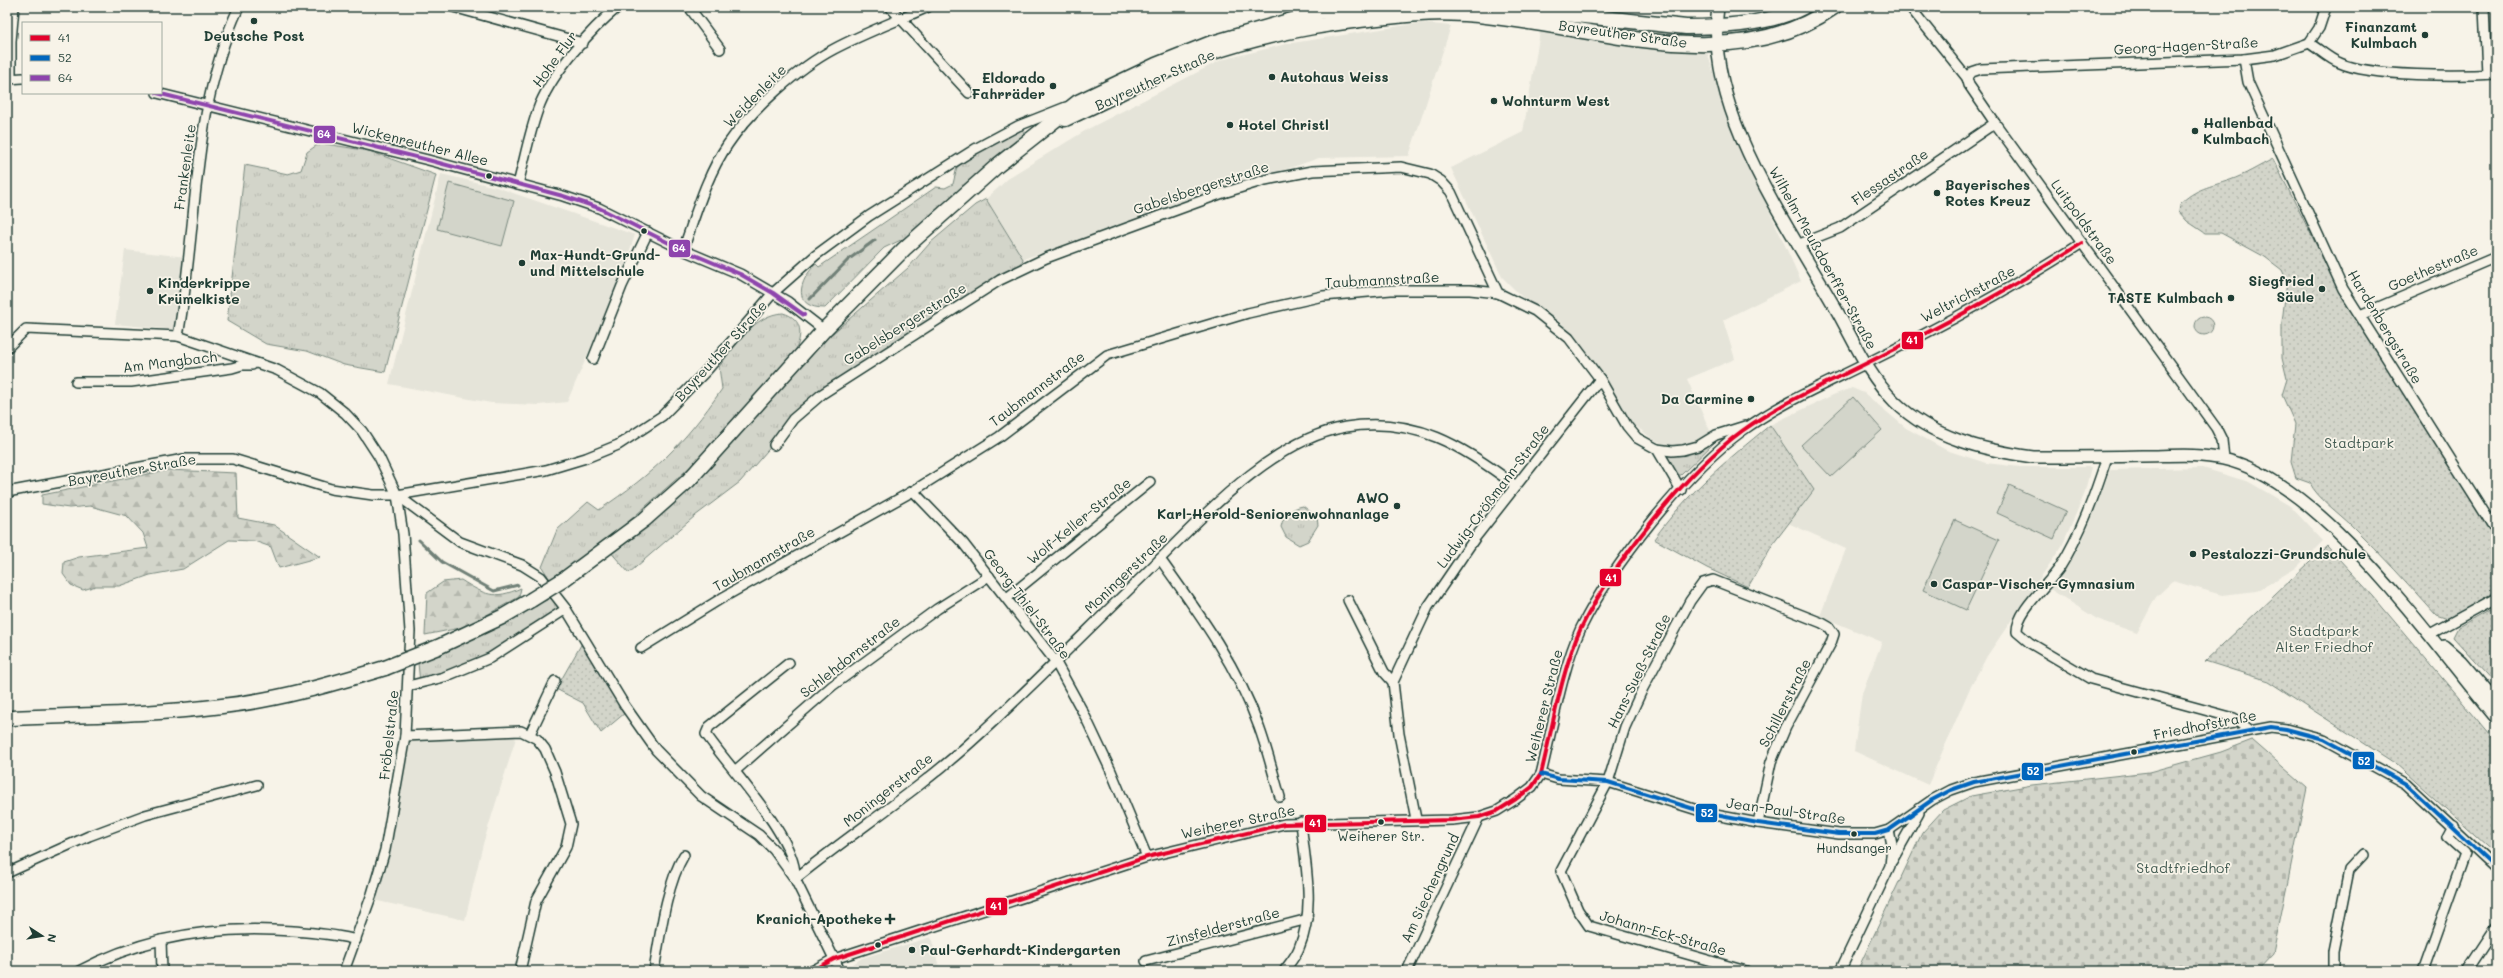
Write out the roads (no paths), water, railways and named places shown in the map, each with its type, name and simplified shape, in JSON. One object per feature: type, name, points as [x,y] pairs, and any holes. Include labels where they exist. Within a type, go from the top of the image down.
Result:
[{"type":"main road","name":"Bayreuther Straße","points":[[7,718],[170,711],[224,706],[309,690],[385,668],[438,647],[502,617],[564,580],[638,524],[688,481],[824,330],[904,248],[998,165],[1078,102],[1150,68],[1209,44],[1320,12],[1374,7]]},
{"type":"main road","name":"Bayreuther Straße","points":[[1502,7],[1686,27],[1715,27],[1780,15],[1803,7]]},
{"type":"main road","name":"Bayreuther Straße","points":[[1048,127],[1149,79],[1207,54],[1301,28],[1343,21],[1422,14],[1468,15],[1549,24],[1616,36],[1716,46],[1764,38],[1812,20],[1834,7]]},
{"type":"street","points":[[14,7],[9,79],[22,78]]},
{"type":"street","name":"Frankenleite","points":[[178,336],[208,105],[229,28],[239,7]]},
{"type":"street","points":[[453,7],[582,43]]},
{"type":"street","name":"Hohe Flur","points":[[518,184],[540,105],[549,87],[582,43],[618,7]]},
{"type":"street","points":[[689,7],[720,49]]},
{"type":"street","points":[[890,7],[969,93]]},
{"type":"street","name":"Weidenleite","points":[[683,250],[709,178],[728,143],[764,104],[795,75],[833,49],[928,7]]},
{"type":"street","points":[[1302,7],[1320,12]]},
{"type":"street","name":"Wilhelm-Meußdoerffer-Straße","points":[[1718,7],[1715,27],[1719,66],[1741,136],[1797,245],[1837,311],[1865,364],[1896,402],[1918,420],[1947,436],[1979,447],[2033,457],[2193,456],[2224,459],[2239,463],[2267,477],[2306,505],[2348,544],[2430,634]]},
{"type":"street","name":"Luitpoldstraße","points":[[1910,7],[1967,78],[1969,85],[1995,123],[2216,428],[2222,440],[2224,459]]},
{"type":"street","points":[[2326,7],[2319,28],[2309,43],[2339,63],[2352,67],[2389,72],[2492,74],[2484,7]]},
{"type":"street","name":"Georg-Hagen-Straße","points":[[1967,78],[1972,72],[1981,69],[2244,59],[2275,55],[2309,43]]},
{"type":"street","name":"Hardenbergstraße","points":[[2244,59],[2248,82],[2343,289],[2496,531]]},
{"type":"street","name":"Wickenreuther Allee","points":[[161,94],[518,184],[599,208],[683,250],[740,274],[773,293],[824,330]]},
{"type":"street","name":"Bayreuther Straße","points":[[7,492],[184,459],[210,457],[233,459],[331,489],[373,495],[397,495],[546,470],[586,458],[618,445],[662,416],[723,352],[773,293],[816,255],[869,216],[975,149],[1018,126],[1078,102]]},
{"type":"street","name":"Flessastraße","points":[[1797,245],[1840,228],[1995,123]]},
{"type":"street","name":"Gabelsbergerstraße","points":[[774,445],[793,419],[822,394],[1000,280],[1046,258],[1220,194],[1265,180],[1312,171],[1356,168],[1402,167],[1430,174],[1441,181],[1451,192],[1498,293]]},
{"type":"street","points":[[593,359],[622,286],[648,232]]},
{"type":"street","name":"Weltrichstraße","points":[[1865,364],[2028,277],[2082,243]]},
{"type":"street","name":"Goethestraße","points":[[2360,315],[2496,257]]},
{"type":"street","name":"Taubmannstraße","points":[[641,648],[722,598],[913,491],[999,437],[1107,355],[1248,314],[1323,296],[1391,290],[1470,290],[1498,293]]},
{"type":"street","points":[[1498,293],[1535,310],[1569,338],[1600,379],[1627,426],[1637,438],[1657,449],[1672,451],[1698,446],[1716,435],[1755,422]]},
{"type":"street","points":[[7,348],[26,329],[178,336],[290,376],[320,393],[345,413],[368,439],[397,495],[460,542],[522,565],[541,576],[566,609],[656,750],[702,796],[759,835],[795,879],[840,971]]},
{"type":"street","name":"Am Mangbach","points":[[76,382],[132,382],[232,368],[242,364],[265,367]]},
{"type":"street","name":"Weiherer Straße","points":[[812,971],[834,959],[1147,857],[1248,832],[1301,822],[1416,819],[1452,820],[1479,817],[1497,811],[1516,800],[1532,787],[1541,774],[1572,651],[1582,627],[1636,543],[1704,462],[1755,422],[1807,391],[1865,364]]},
{"type":"street","name":"Ludwig-Crößmann-Straße","points":[[1393,682],[1428,607],[1475,538],[1600,379]]},
{"type":"street","name":"Moningerstraße","points":[[795,879],[906,796],[965,748],[1229,493],[1281,452],[1318,435],[1346,427],[1382,425],[1413,429],[1439,437],[1481,460],[1516,486]]},
{"type":"street","points":[[1657,449],[1681,490]]},
{"type":"street","points":[[2107,457],[2074,542],[2060,567],[2016,624],[2017,632],[2021,637],[2091,679],[2234,718],[2250,730]]},
{"type":"street","name":"Wolf-Keller-Straße","points":[[1007,598],[1150,482]]},
{"type":"street","name":"Georg-Thiel-Straße","points":[[913,491],[963,543],[1055,661],[1104,757],[1147,857]]},
{"type":"street","name":"Fröbelstraße","points":[[344,971],[356,940],[385,850],[405,736],[410,631],[403,534],[397,495]]},
{"type":"street","points":[[1160,559],[1199,612],[1233,670],[1259,726],[1280,797]]},
{"type":"street","name":"Schlehdornstraße","points":[[736,770],[832,686],[937,609],[989,576]]},
{"type":"street","name":"Schillerstraße","points":[[1709,580],[1713,580],[1822,623],[1830,627],[1834,634],[1832,643],[1786,727],[1771,762],[1758,823]]},
{"type":"street","name":"Hans-Sueß-Straße","points":[[1608,782],[1625,727],[1643,688],[1690,601],[1703,583],[1709,580]]},
{"type":"street","points":[[2430,634],[2496,598]]},
{"type":"street","points":[[1348,600],[1384,672],[1393,682],[1399,734],[1416,819]]},
{"type":"street","points":[[408,686],[444,677],[490,658],[566,609]]},
{"type":"street","points":[[2430,634],[2461,661],[2496,702]]},
{"type":"street","points":[[2430,634],[2455,670],[2496,718]]},
{"type":"street","points":[[789,663],[709,727],[706,734],[736,770],[783,839],[796,868],[795,879]]},
{"type":"street","points":[[530,734],[555,681]]},
{"type":"street","name":"Friedhofstraße","points":[[1889,830],[1910,818],[1925,805],[1951,790],[1974,782],[2270,727],[2324,739],[2406,784],[2453,826],[2496,868]]},
{"type":"street","points":[[405,736],[514,731],[530,734],[537,739],[550,758],[571,824],[566,847],[536,901],[520,971]]},
{"type":"street","name":"Jean-Paul-Straße","points":[[1541,774],[1558,779],[1608,782],[1710,814],[1758,823],[1839,834],[1875,834],[1889,830]]},
{"type":"street","name":"Johann-Eck-Straße","points":[[1608,782],[1561,871],[1578,910],[1589,926],[1746,971]]},
{"type":"street","points":[[7,873],[89,836],[145,815],[256,785]]},
{"type":"street","points":[[1840,971],[1890,866],[1925,805]]},
{"type":"street","name":"Am Siechengrund","points":[[1407,971],[1479,817]]},
{"type":"street","points":[[1284,971],[1299,950],[1308,919],[1309,894],[1301,822]]},
{"type":"street","points":[[2422,971],[2465,853],[2447,837],[2453,826]]},
{"type":"street","points":[[1889,830],[1892,845],[1890,866]]},
{"type":"street","points":[[654,971],[666,909],[679,863],[684,855]]},
{"type":"street","points":[[2332,971],[2334,944],[2349,870],[2363,855]]},
{"type":"street","name":"Zinsfelderstraße","points":[[1146,961],[1308,919]]},
{"type":"street","points":[[2467,971],[2496,927]]},
{"type":"street","points":[[78,971],[125,950],[186,933],[246,928],[339,935],[356,940]]},
{"type":"street","points":[[160,940],[162,971]]},
{"type":"waterway","points":[[810,299],[848,260],[875,240]]},
{"type":"waterway","points":[[419,540],[442,562],[494,591],[518,585]]},
{"type":"place","name":"Deutsche Post","points":[[254,21]]},
{"type":"place","name":"Finanzamt Kulmbach","points":[[2425,35]]},
{"type":"place","name":"Autohaus Weiss","points":[[1272,77]]},
{"type":"place","name":"Eldorado Fahrräder","points":[[1053,86]]},
{"type":"place","name":"Wohnturm West","points":[[1494,101]]},
{"type":"place","name":"Hotel Christl","points":[[1230,125]]},
{"type":"place","name":"Hallenbad Kulmbach","points":[[2195,131]]},
{"type":"place","name":"Bayerisches Rotes Kreuz","points":[[1937,193]]},
{"type":"place","name":"Max-Hundt-Grund- und Mittelschule","points":[[522,263]]},
{"type":"place","name":"Siegfried Säule","points":[[2322,289]]},
{"type":"place","name":"Kinderkrippe Krümelkiste","points":[[150,291]]},
{"type":"place","name":"TASTE Kulmbach","points":[[2231,298]]},
{"type":"place","name":"Da Carmine","points":[[1751,399]]},
{"type":"place","name":"AWO Karl-Herold-Seniorenwohnanlage","points":[[1397,506]]},
{"type":"place","name":"Pestalozzi-Grundschule","points":[[2193,554]]},
{"type":"place","name":"Caspar-Vischer-Gymnasium","points":[[1934,584]]},
{"type":"place","name":"Weiherer Str.","points":[[1381,822]]},
{"type":"place","name":"Hundsanger","points":[[1854,834]]},
{"type":"place","name":"Kranich-Apotheke","points":[[890,919]]},
{"type":"place","name":"Paul-Gerhardt-Kindergarten","points":[[912,950]]},
{"type":"park label","name":"Stadtpark","points":[[2359,443]]},
{"type":"park label","name":"Stadtpark Alter Friedhof","points":[[2324,640]]},
{"type":"park label","name":"Stadtfriedhof","points":[[2183,868]]}]
